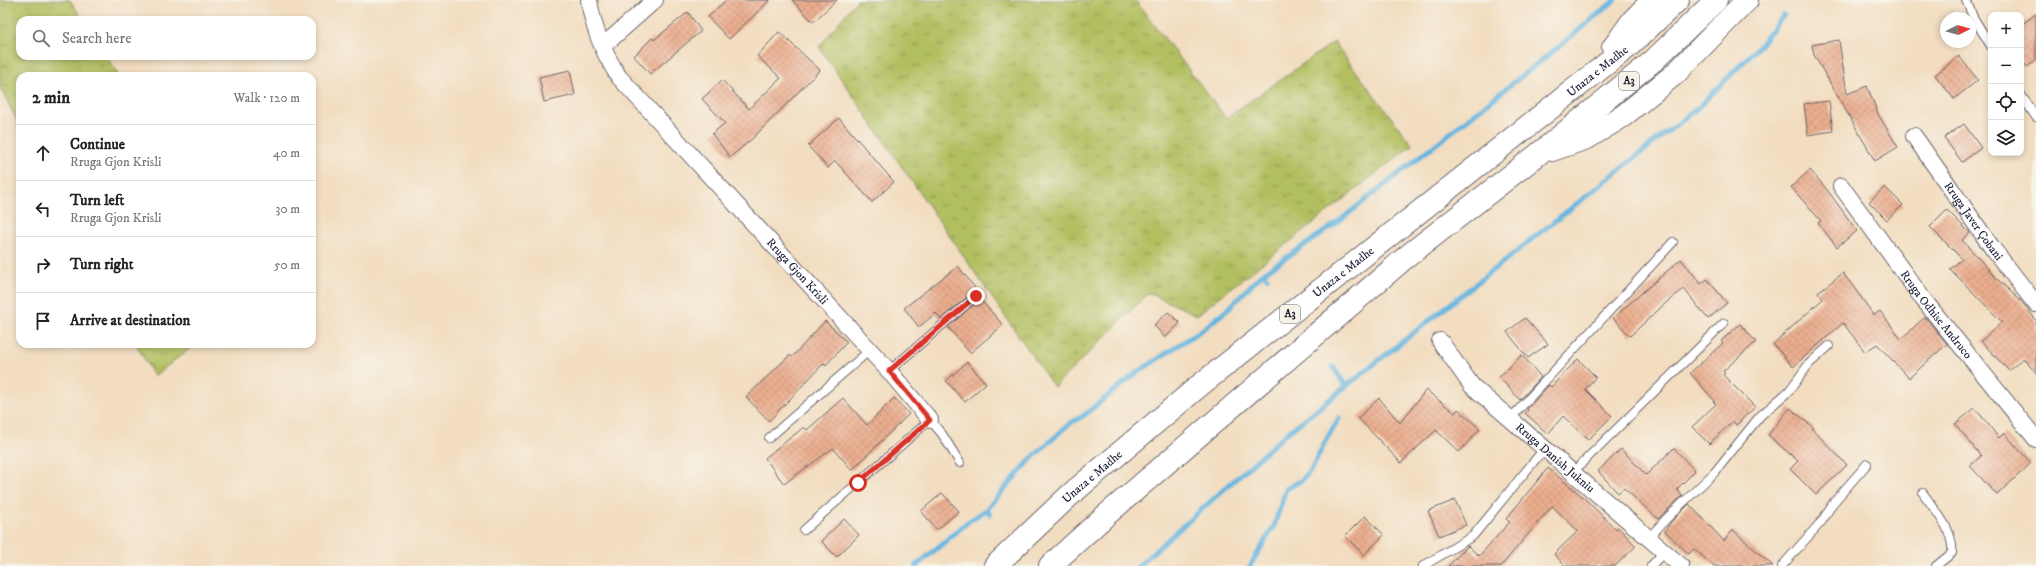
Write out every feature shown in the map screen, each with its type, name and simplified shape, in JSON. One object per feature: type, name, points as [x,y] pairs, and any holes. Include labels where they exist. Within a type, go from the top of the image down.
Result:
[{"type":"highway","points":[[1594,73],[1633,20],[1652,0]]},
{"type":"highway","name":"Unaza e Madhe","points":[[995,566],[1070,495],[1193,391],[1629,46],[1678,0]]},
{"type":"highway","name":"A3","points":[[1050,566],[1105,516],[1405,258],[1536,156],[1653,61],[1716,0]]},
{"type":"highway","points":[[1536,156],[1587,138],[1623,116],[1676,72],[1747,0]]},
{"type":"street","name":"Rruga Gjon Krisli","points":[[589,0],[591,16],[609,62],[635,94],[715,179],[889,371],[930,420]]},
{"type":"street","points":[[603,46],[655,0]]},
{"type":"street","name":"Rruga Javer Çobani","points":[[1914,136],[1993,249],[2036,304]]},
{"type":"street","name":"Rruga Odhise Andruco","points":[[1841,186],[1923,299],[2036,439]]},
{"type":"street","name":"Rruga Danish Jukniu","points":[[1440,340],[1472,386],[1681,566]]},
{"type":"lane","points":[[1966,0],[1973,17],[1988,41]]},
{"type":"lane","points":[[2024,99],[2036,117]]},
{"type":"lane","points":[[1510,420],[1673,242]]},
{"type":"lane","points":[[889,371],[976,296]]},
{"type":"lane","points":[[1572,473],[1724,323]]},
{"type":"lane","points":[[1648,539],[1667,518],[1715,472],[1760,416],[1788,391],[1808,364],[1829,346]]},
{"type":"lane","points":[[769,438],[870,350]]},
{"type":"lane","points":[[804,530],[930,420],[942,434],[960,463]]},
{"type":"lane","points":[[1423,566],[1473,536],[1544,449]]},
{"type":"lane","points":[[1782,566],[1822,521],[1833,503],[1867,464]]},
{"type":"lane","points":[[1923,493],[1947,527],[1953,541],[1952,553],[1936,566]]},
{"type":"lane","points":[[1651,566],[1664,552]]},
{"type":"green space","points":[[0,0],[70,0],[80,16],[16,16],[16,60],[109,60],[116,72],[16,72],[16,119],[0,87]]},
{"type":"green space","points":[[857,0],[1135,0],[1226,118],[1334,42],[1412,145],[1197,315],[1149,293],[1054,387],[819,47]]},
{"type":"green space","points":[[138,348],[191,348],[154,376]]},
{"type":"building","points":[[726,0],[770,0],[729,39],[708,17]]},
{"type":"building","points":[[792,0],[837,0],[813,22]]},
{"type":"building","points":[[688,12],[701,31],[650,74],[634,56],[652,38],[654,40]]},
{"type":"building","points":[[2036,14],[2036,60],[2027,67],[2024,62],[2024,23]]},
{"type":"building","points":[[779,32],[820,70],[752,139],[730,157],[712,134],[725,123],[702,99],[722,80],[749,109],[781,78],[757,56]]},
{"type":"building","points":[[1839,40],[1847,94],[1867,86],[1879,116],[1898,147],[1875,161],[1814,55],[1812,45]]},
{"type":"building","points":[[1959,56],[1978,80],[1954,99],[1935,75]]},
{"type":"building","points":[[570,70],[575,95],[544,102],[539,77]]},
{"type":"building","points":[[1829,101],[1833,131],[1808,135],[1804,104]]},
{"type":"building","points":[[839,118],[894,182],[872,202],[835,161],[828,168],[808,146]]},
{"type":"building","points":[[1964,124],[1981,148],[1962,162],[1944,138]]},
{"type":"building","points":[[1810,170],[1828,191],[1857,231],[1837,247],[1818,223],[1821,221],[1791,187]]},
{"type":"building","points":[[1885,187],[1903,205],[1887,220],[1869,202]]},
{"type":"building","points":[[1947,210],[1970,233],[1962,240],[1997,279],[2021,301],[2036,320],[2036,373],[2023,358],[2009,371],[1981,341],[2002,322],[1950,269],[1962,259],[1930,227]]},
{"type":"building","points":[[1681,259],[1701,284],[1707,279],[1727,303],[1708,319],[1684,289],[1668,301],[1630,336],[1613,318]]},
{"type":"building","points":[[958,266],[975,288],[974,291],[941,319],[936,313],[919,327],[904,308]]},
{"type":"building","points":[[1843,273],[1874,315],[1880,311],[1901,339],[1925,317],[1947,344],[1909,378],[1877,344],[1865,352],[1843,323],[1793,367],[1773,344],[1823,299],[1818,292]]},
{"type":"building","points":[[980,299],[1003,325],[970,353],[948,327]]},
{"type":"building","points":[[1168,312],[1180,323],[1165,338],[1154,325]]},
{"type":"building","points":[[1525,318],[1548,344],[1528,358],[1507,332]]},
{"type":"building","points":[[825,321],[847,342],[826,365],[824,363],[769,421],[746,397],[790,355],[792,357]]},
{"type":"building","points":[[1740,324],[1756,342],[1723,371],[1725,373],[1723,375],[1755,407],[1736,425],[1733,421],[1709,444],[1692,427],[1716,404],[1690,373],[1723,343],[1721,341]]},
{"type":"building","points":[[1522,355],[1541,377],[1520,400],[1499,377]]},
{"type":"building","points":[[1578,359],[1596,377],[1585,389],[1612,416],[1588,440],[1563,416],[1548,434],[1525,413],[1549,385],[1551,387]]},
{"type":"building","points":[[967,362],[986,383],[965,402],[946,381]]},
{"type":"building","points":[[1426,390],[1455,413],[1458,409],[1480,429],[1459,452],[1436,430],[1401,463],[1358,418],[1379,398],[1400,423]]},
{"type":"building","points":[[843,398],[867,425],[894,398],[909,414],[852,470],[833,448],[784,484],[765,458],[804,427],[807,430]]},
{"type":"building","points":[[1790,408],[1814,428],[1812,429],[1847,465],[1816,495],[1790,469],[1798,461],[1768,435]]},
{"type":"building","points":[[1975,408],[1999,438],[2004,433],[2031,463],[1997,495],[1970,466],[1981,456],[1955,424]]},
{"type":"building","points":[[1674,448],[1695,471],[1677,489],[1682,496],[1658,519],[1624,488],[1618,493],[1598,471],[1621,449],[1646,475]]},
{"type":"building","points":[[1548,468],[1582,496],[1616,529],[1618,527],[1636,546],[1615,566],[1565,566],[1554,554],[1578,531],[1552,506],[1501,566],[1448,566],[1468,546],[1479,556],[1510,522],[1506,519]]},
{"type":"building","points":[[942,493],[959,511],[937,530],[921,511]]},
{"type":"building","points":[[1455,500],[1466,525],[1439,536],[1428,511]]},
{"type":"building","points":[[1689,504],[1724,541],[1733,530],[1773,566],[1714,566],[1694,549],[1689,554],[1665,531],[1671,522]]},
{"type":"building","points":[[1365,516],[1384,535],[1364,555],[1345,536]]},
{"type":"building","points":[[844,519],[859,535],[837,557],[821,541]]},
{"type":"waterway","points":[[916,566],[969,521],[986,510],[1032,458],[1069,424],[1083,416],[1135,374],[1203,329],[1226,311],[1261,275],[1334,225],[1561,45],[1615,0]]},
{"type":"waterway","points":[[1138,566],[1287,433],[1699,107],[1760,45],[1784,15]]},
{"type":"waterway","points":[[1264,273],[1267,278]]},
{"type":"waterway","points":[[1333,367],[1346,386]]},
{"type":"waterway","points":[[1250,566],[1274,526],[1286,489],[1302,480],[1311,470],[1339,418]]},
{"type":"waterway","points":[[986,510],[990,514]]},
{"type":"route","points":[[858,483],[930,420],[889,371],[976,296]]}]
